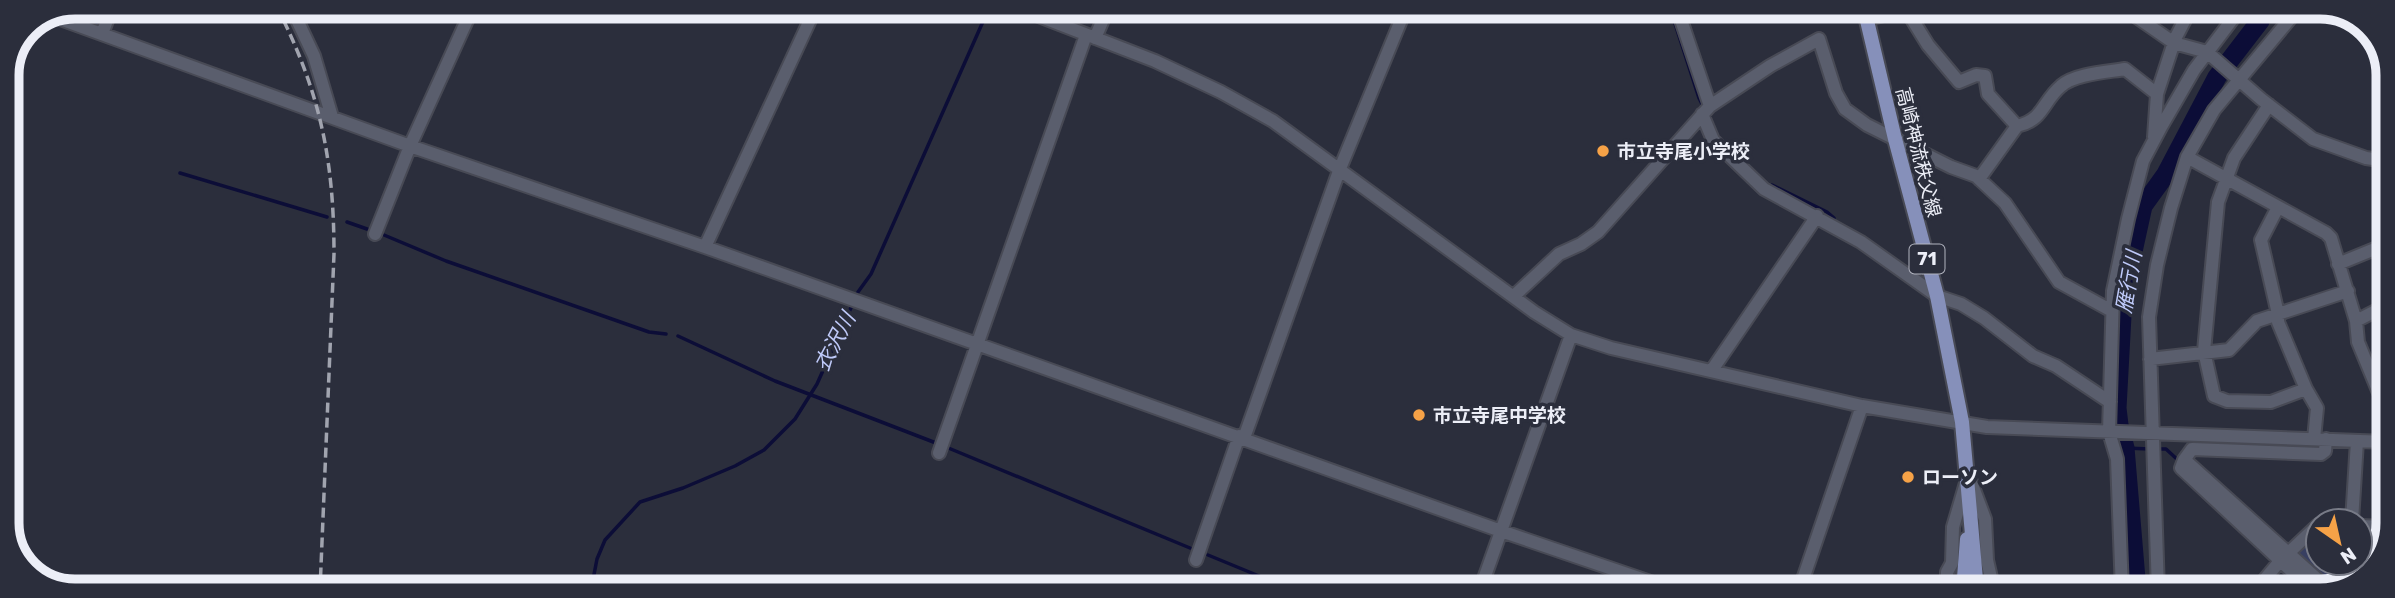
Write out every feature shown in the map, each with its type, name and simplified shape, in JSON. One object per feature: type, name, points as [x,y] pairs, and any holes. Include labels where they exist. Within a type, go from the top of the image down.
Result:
[{"type":"main road","name":"高崎神流秩父線","points":[[1866,19],[1937,296],[1962,422],[1977,579]]},
{"type":"main road","name":"高崎神流秩父線","points":[[1964,579],[1969,513]]},
{"type":"street","points":[[102,34],[108,19]]},
{"type":"street","points":[[296,19],[314,56],[332,117]]},
{"type":"street","points":[[375,234],[410,146],[468,19]]},
{"type":"street","points":[[705,247],[811,19]]},
{"type":"street","points":[[1046,19],[1155,61],[1273,121],[1534,312],[1571,335],[1611,348],[1862,405],[1987,427],[2376,442]]},
{"type":"street","points":[[939,453],[1091,37],[1102,19]]},
{"type":"street","points":[[1196,560],[1339,171],[1401,19]]},
{"type":"street","points":[[1680,19],[1713,140],[1764,189],[1861,242],[1937,296],[1961,304],[1984,318],[2033,356],[2056,366],[2110,402]]},
{"type":"street","points":[[1916,19],[1928,45],[1959,82],[1976,75],[1985,76],[1989,94],[2017,126]]},
{"type":"street","points":[[2140,19],[2174,43],[2207,52],[2313,139],[2376,159]]},
{"type":"street","points":[[2154,141],[2157,94],[2174,43],[2186,19]]},
{"type":"street","points":[[2122,579],[2117,459],[2109,432],[2113,291],[2143,161],[2207,52],[2232,19]]},
{"type":"street","points":[[2158,579],[2149,317],[2157,265],[2187,158],[2214,110],[2290,19]]},
{"type":"street","points":[[64,20],[410,146],[705,247],[1642,579]]},
{"type":"street","points":[[1514,296],[1559,254],[1598,232],[1706,110],[1770,66],[1819,39],[1836,93],[1845,109],[1867,125],[1979,179],[2005,203],[2059,282],[2112,311]]},
{"type":"street","points":[[1979,179],[2017,126],[2032,123],[2062,85],[2085,75],[2125,69],[2157,94]]},
{"type":"street","points":[[2269,105],[2234,158],[2218,202],[2204,351],[2214,396],[2227,401],[2271,402],[2306,389]]},
{"type":"street","points":[[2187,158],[2331,238],[2356,321],[2358,342],[2376,381]]},
{"type":"street","points":[[2278,207],[2260,240],[2278,321],[2306,389],[2317,408],[2320,439],[2325,451],[2321,454],[2192,449],[2184,460],[2285,557],[2303,579]]},
{"type":"street","points":[[1712,370],[1817,216]]},
{"type":"street","points":[[2338,264],[2376,248]]},
{"type":"street","points":[[2150,359],[2229,349],[2257,321],[2347,291]]},
{"type":"street","points":[[2356,321],[2376,311]]},
{"type":"street","points":[[1484,579],[1571,335]]},
{"type":"street","points":[[1803,579],[1862,405]]},
{"type":"street","points":[[2353,507],[2357,441]]},
{"type":"street","points":[[1947,579],[1952,563],[1953,527],[1968,475]]},
{"type":"street","points":[[1968,475],[1985,519],[1987,561],[1991,579]]},
{"type":"street","points":[[2266,579],[2304,539]]},
{"type":"street","points":[[2285,557],[2315,579]]},
{"type":"shaded area","points":[[75,19],[105,19],[102,27]]},
{"type":"shaded area","points":[[2304,546],[2304,563],[2298,558],[2298,552]]},
{"type":"waterway","name":"衣沢川","points":[[593,579],[597,559],[605,540],[640,502],[683,488],[735,466],[764,450],[795,419],[817,384],[858,292],[871,274],[984,19]]},
{"type":"waterway","points":[[1674,19],[1704,108]]},
{"type":"waterway","name":"雁行川","points":[[2136,579],[2125,448],[2117,408],[2123,297],[2143,206],[2166,174],[2217,77],[2261,19]]},
{"type":"waterway","points":[[180,173],[327,217]]},
{"type":"waterway","points":[[1772,185],[1834,218]]},
{"type":"waterway","points":[[347,222],[367,229]]},
{"type":"waterway","points":[[384,235],[446,261],[649,332],[666,334]]},
{"type":"waterway","points":[[678,336],[775,381],[936,443]]},
{"type":"waterway","points":[[946,447],[1190,548]]},
{"type":"waterway","points":[[2125,448],[2150,449]]},
{"type":"waterway","points":[[2158,449],[2166,449],[2180,462]]},
{"type":"waterway","points":[[1208,555],[1259,576]]},
{"type":"railway","points":[[283,19],[314,97],[322,127],[331,187],[334,254],[320,579]]},
{"type":"place","name":"市立寺尾小学校","points":[[1603,151]]},
{"type":"place","name":"市立寺尾中学校","points":[[1419,415]]},
{"type":"place","name":"ローソン","points":[[1908,477]]}]
